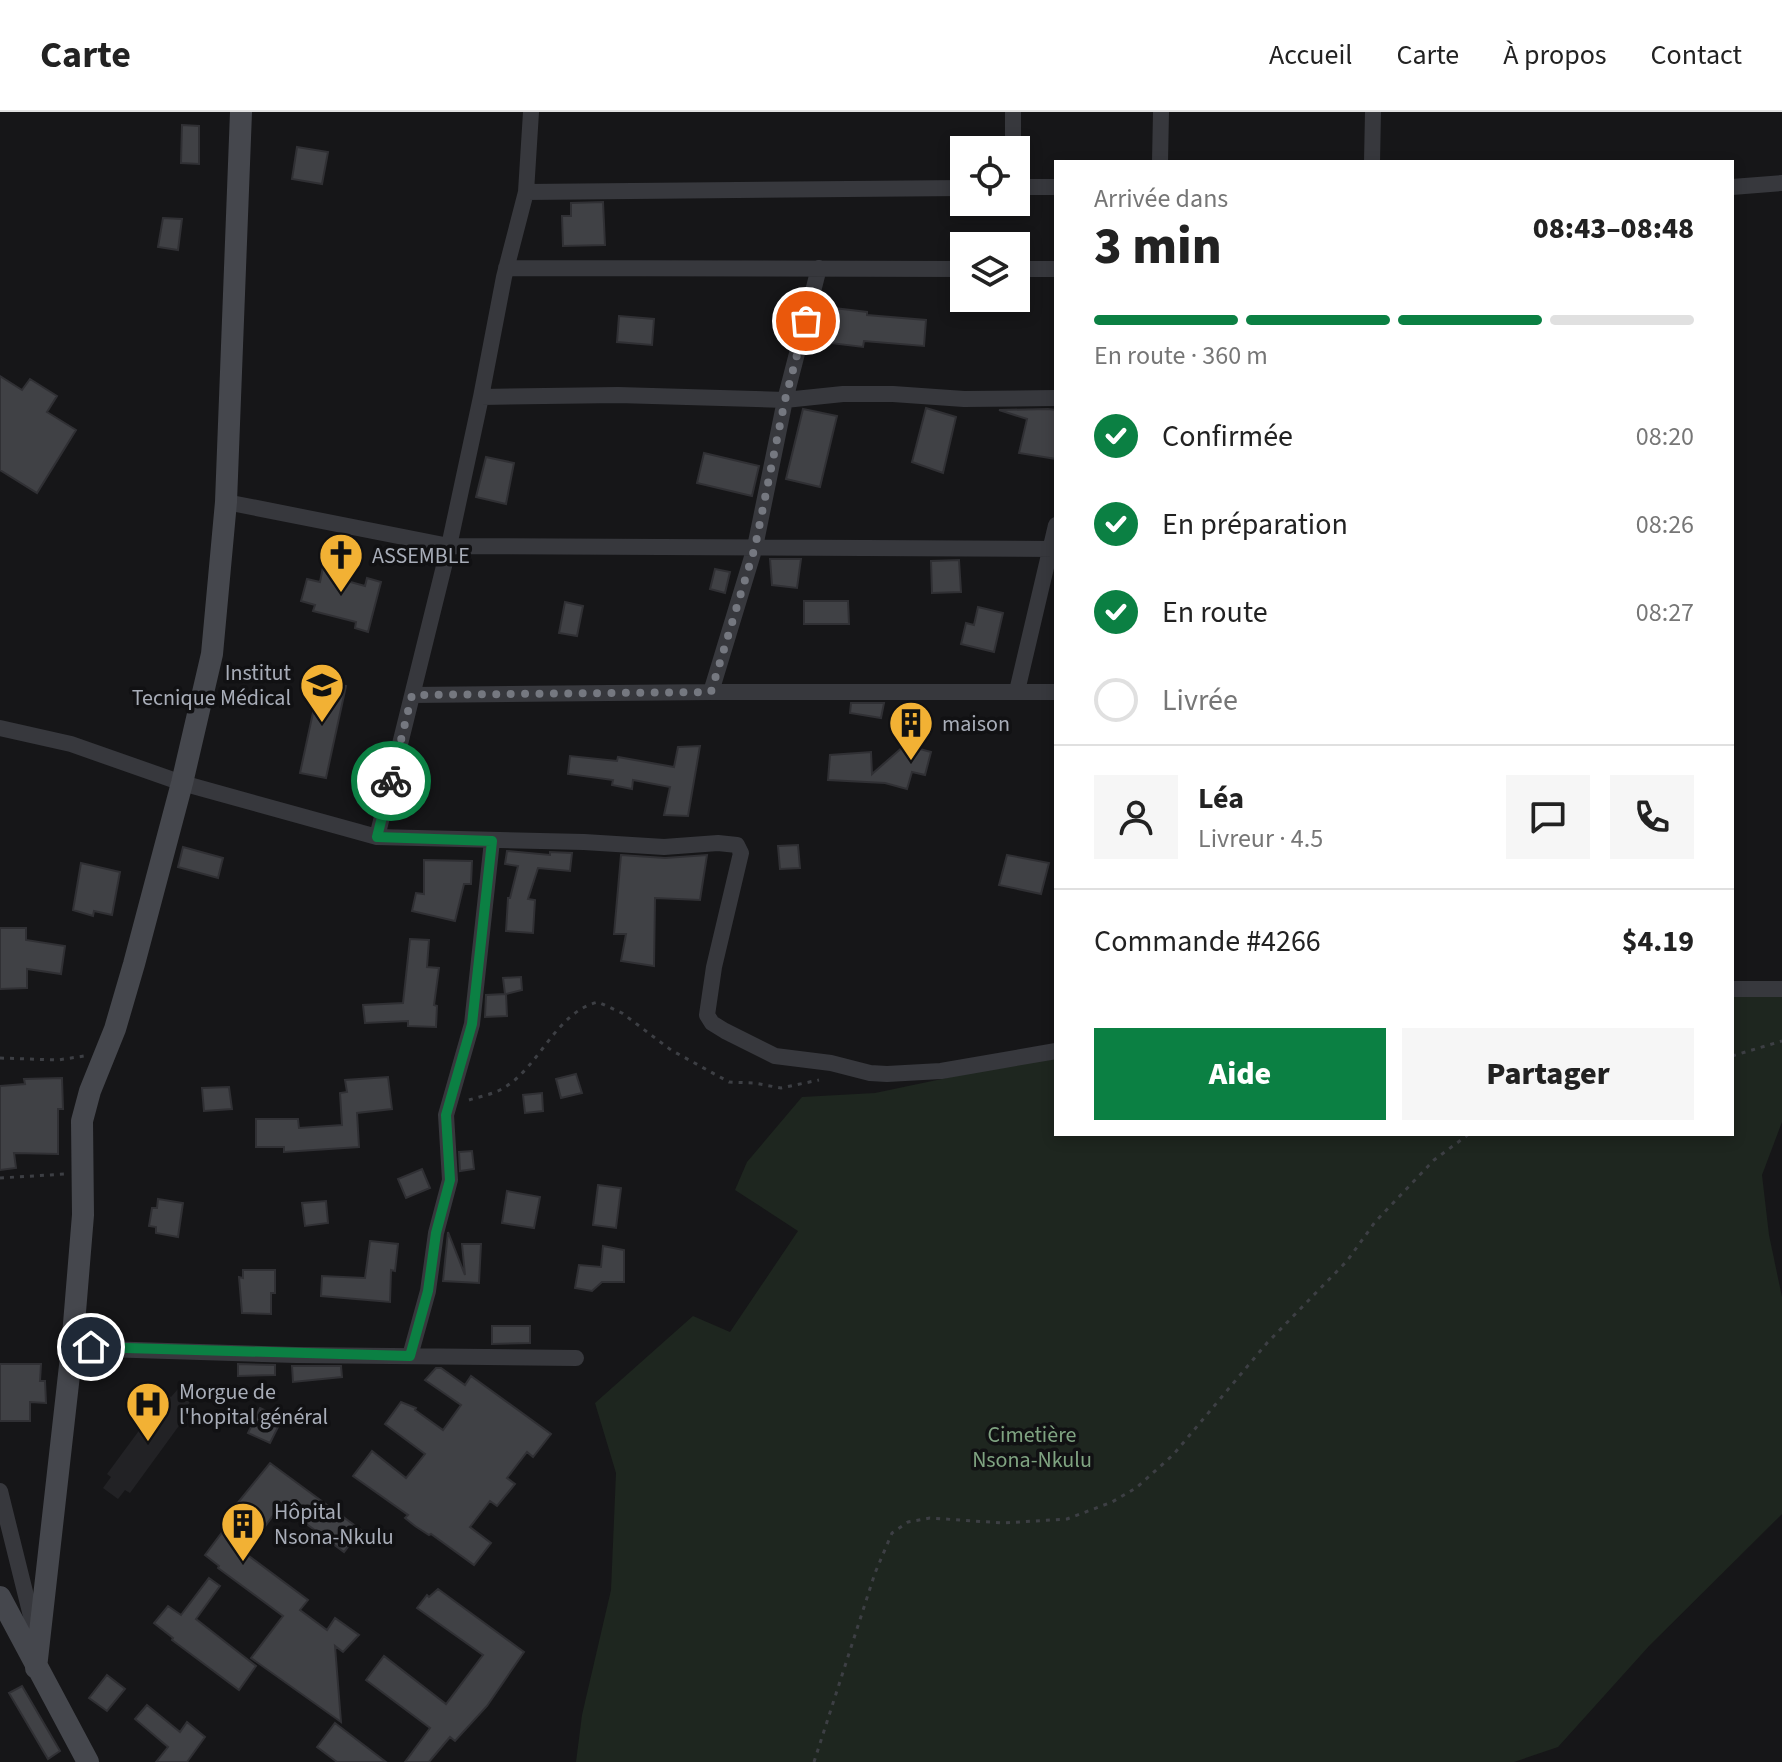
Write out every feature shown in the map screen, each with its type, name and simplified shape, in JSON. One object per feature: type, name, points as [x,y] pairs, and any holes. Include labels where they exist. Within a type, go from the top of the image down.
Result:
[{"type":"street","points":[[36,1668],[72,1348],[83,1215],[82,1121],[108,1047],[182,783],[212,654],[226,502],[241,112]]},
{"type":"street","points":[[377,837],[449,546],[506,268],[526,192],[531,112]]},
{"type":"street","points":[[1013,112],[1013,136]]},
{"type":"street","points":[[1160,160],[1161,112]]},
{"type":"street","points":[[1372,160],[1373,112]]},
{"type":"street","points":[[1734,187],[1782,183]]},
{"type":"street","points":[[1030,187],[1054,187]]},
{"type":"street","points":[[526,192],[950,188]]},
{"type":"street","points":[[506,268],[950,269]]},
{"type":"street","points":[[711,692],[755,547],[785,400],[819,268]]},
{"type":"street","points":[[1030,269],[1054,269]]},
{"type":"street","points":[[481,397],[618,395],[785,400],[843,394],[893,394],[964,399],[1054,398]]},
{"type":"street","points":[[226,502],[449,546],[1053,549],[1017,691]]},
{"type":"street","points":[[412,695],[1054,692]]},
{"type":"street","points":[[0,728],[71,744],[182,783],[377,837],[664,847],[718,843],[737,845],[741,853],[714,967],[707,1015],[712,1023],[775,1056],[831,1063],[870,1073],[910,1075],[1054,1051]]},
{"type":"street","points":[[410,1356],[428,1291],[436,1233],[450,1180],[446,1115],[472,1024],[492,841]]},
{"type":"street","points":[[1734,989],[1782,989]]},
{"type":"street","points":[[72,1348],[576,1358]]},
{"type":"street","points":[[0,1491],[32,1620],[41,1633]]},
{"type":"street","points":[[0,1597],[88,1762]]},
{"type":"path","points":[[446,1115],[463,1102],[505,1087],[575,1013],[598,1002],[622,1013],[671,1050],[729,1082],[781,1088],[818,1080],[830,1081]]},
{"type":"path","points":[[1734,1055],[1782,1041]]},
{"type":"path","points":[[0,1058],[58,1060],[108,1047]]},
{"type":"path","points":[[814,1762],[875,1573],[892,1533],[908,1522],[930,1518],[1003,1523],[1067,1519],[1112,1502],[1136,1488],[1173,1455],[1267,1343],[1347,1261],[1375,1222],[1434,1160],[1466,1136]]},
{"type":"path","points":[[0,1178],[82,1173]]},
{"type":"shaded area","name":"Morgue de l'hopital général","points":[[178,1389],[192,1399],[185,1409],[189,1412],[130,1493],[125,1490],[118,1499],[103,1488],[111,1477],[107,1474],[166,1394],[171,1397]]},
{"type":"green space","name":"Cimetière Nsona-Nkulu","points":[[1734,993],[1782,996],[1782,1122],[1762,1175],[1769,1235],[1782,1297],[1782,1514],[1649,1646],[1558,1747],[1514,1762],[576,1762],[582,1715],[611,1590],[616,1473],[595,1403],[693,1316],[730,1332],[798,1231],[735,1190],[747,1162],[802,1097],[875,1093],[1054,1055],[1054,1136],[1734,1136]]},
{"type":"building","points":[[182,125],[199,126],[199,164],[181,163]]},
{"type":"building","points":[[297,147],[328,152],[322,184],[292,179]]},
{"type":"building","points":[[603,202],[605,245],[563,246],[562,216],[571,216],[571,203]]},
{"type":"building","points":[[163,218],[182,219],[178,250],[158,247]]},
{"type":"building","points":[[834,308],[867,312],[867,315],[926,320],[924,346],[864,341],[863,347],[830,343]]},
{"type":"building","points":[[619,316],[654,319],[652,345],[617,342]]},
{"type":"building","points":[[0,376],[22,390],[30,379],[57,396],[47,412],[76,430],[37,493],[0,470]]},
{"type":"building","points":[[926,408],[956,417],[943,473],[912,462]]},
{"type":"building","points":[[803,409],[837,416],[820,487],[786,479]]},
{"type":"building","points":[[999,410],[1054,410],[1054,459],[1019,453],[1027,419]]},
{"type":"building","points":[[704,453],[759,466],[752,496],[697,483]]},
{"type":"building","points":[[486,457],[514,463],[506,504],[476,497]]},
{"type":"building","points":[[770,559],[801,559],[797,588],[772,585]]},
{"type":"building","points":[[959,560],[961,592],[932,593],[931,561]]},
{"type":"building","name":"ASSEMBLE","points":[[323,567],[338,571],[336,578],[365,586],[367,578],[381,582],[368,632],[355,628],[356,622],[313,611],[315,605],[301,601],[307,579],[320,582]]},
{"type":"building","points":[[715,569],[730,572],[725,593],[710,589]]},
{"type":"building","points":[[804,601],[848,601],[849,624],[804,624]]},
{"type":"building","points":[[565,602],[583,606],[577,636],[559,633]]},
{"type":"building","points":[[978,607],[1003,613],[994,652],[961,644],[966,623],[974,625]]},
{"type":"building","points":[[320,680],[346,686],[326,778],[300,773]]},
{"type":"building","points":[[851,703],[884,703],[881,718],[850,713]]},
{"type":"building","points":[[905,745],[931,752],[925,775],[912,772],[907,789],[885,783],[828,780],[830,755],[871,752],[872,774]]},
{"type":"building","points":[[700,746],[688,816],[664,815],[670,787],[633,780],[632,789],[612,785],[613,780],[568,774],[570,756],[617,761],[618,757],[674,767],[678,747]]},
{"type":"building","points":[[798,845],[800,868],[780,869],[778,846]]},
{"type":"building","points":[[183,847],[223,858],[218,878],[178,867]]},
{"type":"building","points":[[507,851],[550,855],[550,852],[572,853],[570,871],[538,868],[528,899],[535,900],[533,933],[506,931],[508,898],[518,866],[505,864]]},
{"type":"building","points":[[621,855],[665,858],[707,855],[700,900],[655,898],[654,966],[621,961],[626,934],[614,934]]},
{"type":"building","points":[[1007,855],[1049,863],[1041,894],[999,885]]},
{"type":"building","points":[[424,860],[472,861],[471,884],[464,884],[455,921],[412,911],[416,893],[424,894]]},
{"type":"building","points":[[81,863],[120,872],[112,915],[94,911],[93,916],[73,910]]},
{"type":"building","points":[[0,928],[26,928],[26,940],[65,946],[61,974],[27,969],[27,988],[0,989]]},
{"type":"building","points":[[410,939],[429,940],[427,967],[439,968],[434,1005],[437,1006],[436,1027],[408,1026],[408,1021],[365,1023],[363,1005],[403,1003]]},
{"type":"building","points":[[521,977],[522,990],[506,994],[507,1016],[485,1017],[486,995],[505,994],[503,978]]},
{"type":"building","points":[[576,1074],[582,1093],[561,1098],[556,1079]]},
{"type":"building","points":[[388,1077],[392,1109],[357,1113],[359,1147],[284,1152],[284,1147],[256,1147],[256,1119],[298,1119],[299,1128],[342,1125],[340,1093],[347,1092],[345,1080]]},
{"type":"building","points":[[62,1078],[63,1109],[58,1109],[58,1154],[14,1153],[16,1168],[0,1170],[0,1086],[25,1084],[24,1079]]},
{"type":"building","points":[[229,1087],[232,1109],[204,1111],[202,1088]]},
{"type":"building","points":[[542,1093],[543,1111],[525,1113],[523,1095]]},
{"type":"building","points":[[472,1151],[474,1169],[460,1171],[459,1152]]},
{"type":"building","points":[[422,1169],[430,1188],[406,1198],[398,1179]]},
{"type":"building","points":[[598,1185],[621,1188],[616,1228],[593,1225]]},
{"type":"building","points":[[507,1191],[540,1197],[534,1228],[502,1223]]},
{"type":"building","points":[[158,1199],[183,1203],[178,1237],[156,1233],[156,1227],[149,1226],[152,1208],[157,1208]]},
{"type":"building","points":[[326,1201],[328,1223],[305,1226],[302,1203]]},
{"type":"building","points":[[448,1232],[465,1275],[462,1244],[481,1244],[479,1283],[443,1281]]},
{"type":"building","points":[[370,1241],[398,1244],[395,1271],[391,1270],[390,1302],[321,1296],[322,1276],[365,1278]]},
{"type":"building","points":[[603,1246],[624,1250],[624,1282],[602,1282],[592,1291],[575,1288],[579,1265],[601,1267]]},
{"type":"building","points":[[243,1270],[275,1270],[271,1314],[242,1313],[239,1277],[243,1278]]},
{"type":"building","points":[[492,1326],[530,1326],[530,1343],[492,1344]]},
{"type":"building","points":[[0,1364],[41,1364],[40,1381],[45,1381],[46,1403],[30,1402],[30,1421],[0,1421]]},
{"type":"building","points":[[238,1364],[275,1365],[275,1375],[238,1376]]},
{"type":"building","points":[[292,1366],[341,1366],[342,1377],[293,1382]]},
{"type":"building","points":[[436,1368],[441,1368],[465,1385],[471,1376],[551,1434],[533,1457],[527,1452],[507,1478],[515,1484],[497,1506],[490,1501],[470,1527],[491,1543],[474,1565],[415,1526],[405,1518],[408,1515],[353,1476],[372,1451],[406,1478],[425,1454],[385,1424],[401,1402],[416,1408],[443,1430],[461,1405],[425,1380]]},
{"type":"building","points":[[260,1408],[282,1419],[270,1443],[248,1433]]},
{"type":"building","points":[[270,1463],[361,1530],[344,1552],[281,1505],[245,1553],[308,1600],[300,1610],[327,1630],[335,1618],[359,1635],[343,1652],[335,1646],[341,1722],[251,1658],[283,1616],[205,1555],[232,1519],[227,1516]]},
{"type":"building","points":[[209,1578],[220,1586],[196,1619],[256,1666],[239,1690],[154,1623],[168,1606],[181,1615]]},
{"type":"building","points":[[438,1589],[524,1652],[487,1706],[455,1741],[450,1737],[429,1762],[405,1762],[430,1728],[366,1680],[384,1656],[446,1704],[483,1655],[417,1608],[427,1595],[429,1597]]},
{"type":"building","points":[[107,1675],[125,1689],[107,1711],[89,1698]]},
{"type":"building","points":[[22,1686],[60,1751],[48,1759],[9,1693]]},
{"type":"building","points":[[147,1705],[180,1732],[187,1722],[205,1737],[187,1762],[156,1762],[168,1747],[135,1719]]},
{"type":"building","points":[[335,1723],[386,1762],[337,1762],[317,1747]]},
{"type":"way so far","points":[[391,781],[412,695],[711,692],[755,547],[785,400],[806,321]]},
{"type":"place","name":"ASSEMBLE","points":[[341,594]]},
{"type":"place","name":"Institut Tecnique Médical","points":[[322,724]]},
{"type":"place","name":"maison","points":[[911,762]]},
{"type":"place","name":"Morgue de l'hopital général","points":[[148,1443]]},
{"type":"place","name":"Hôpital Nsona-Nkulu","points":[[243,1563]]},
{"type":"route","points":[[91,1347],[410,1356],[428,1291],[436,1233],[450,1180],[446,1115],[472,1024],[492,841],[377,837],[391,781]]}]
